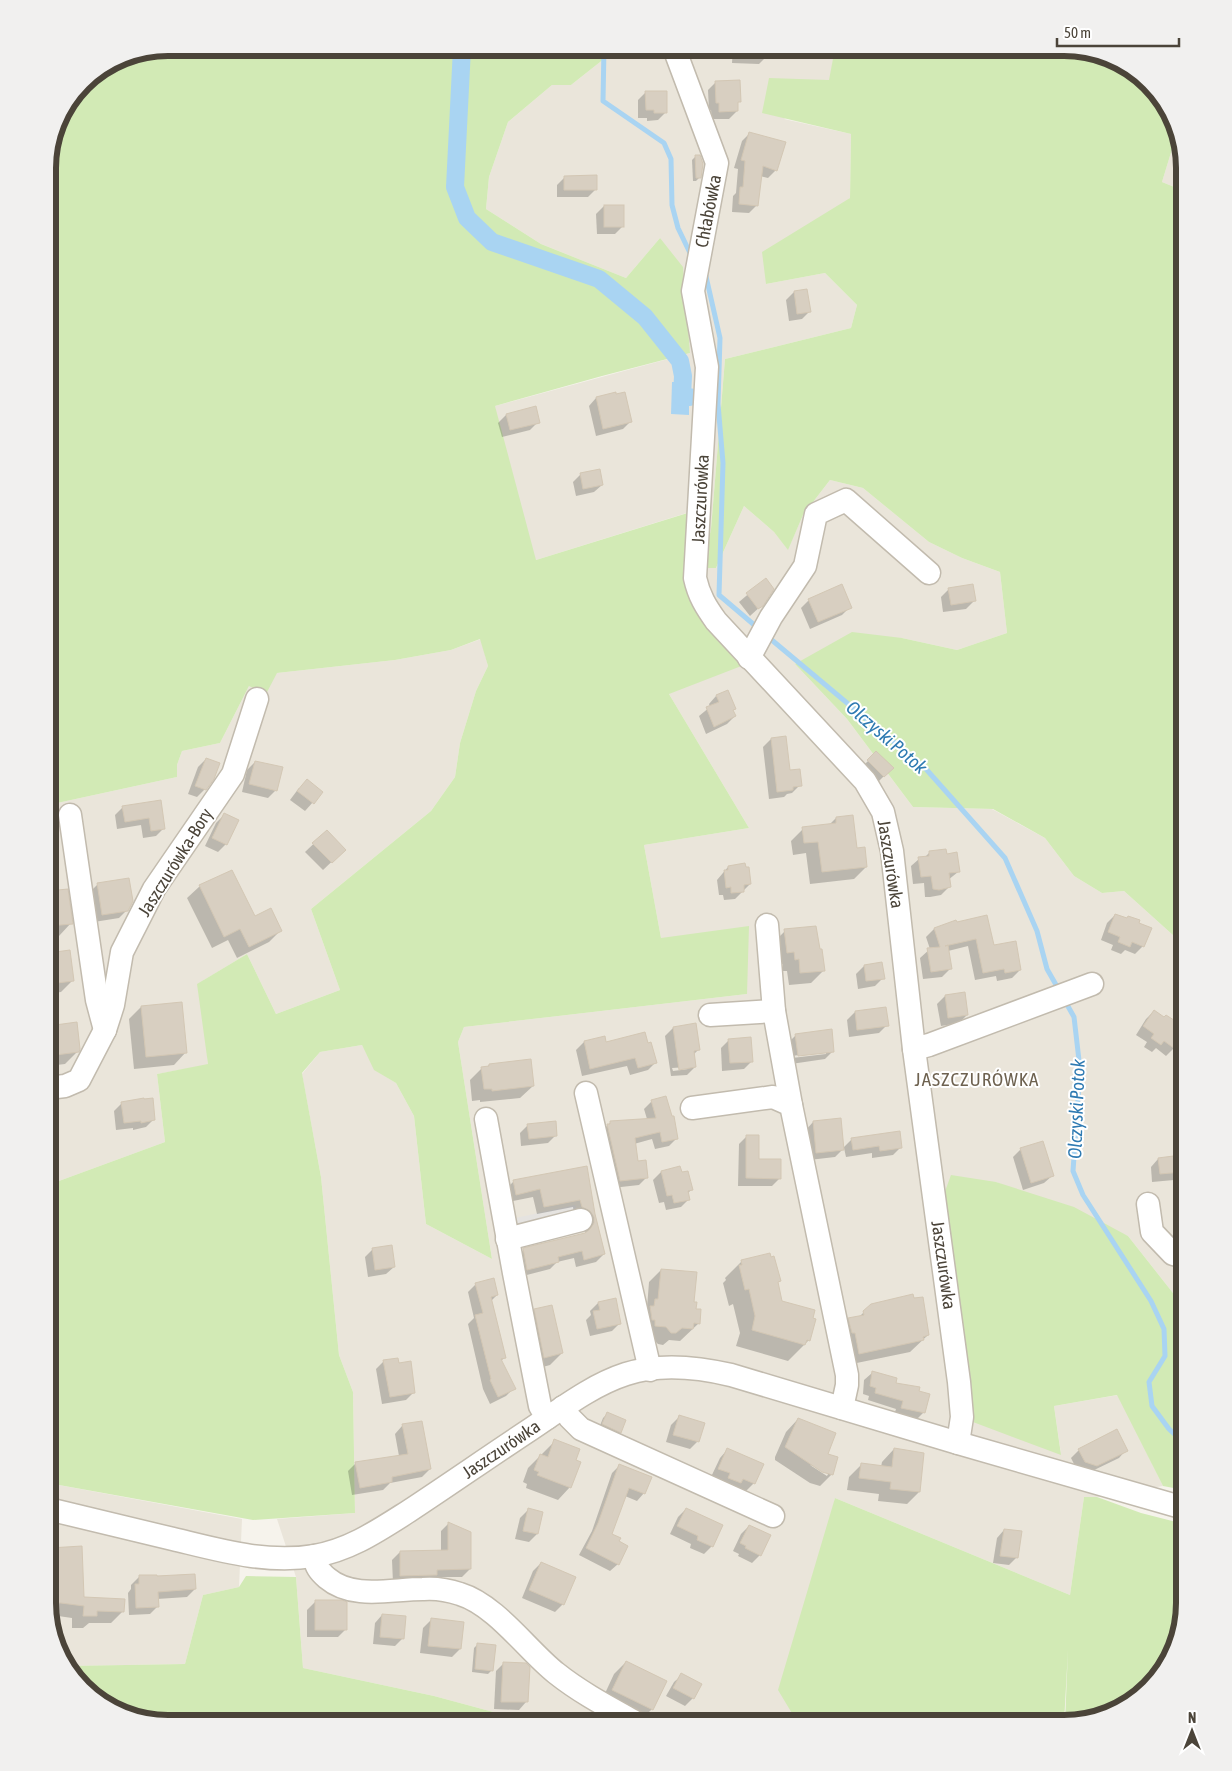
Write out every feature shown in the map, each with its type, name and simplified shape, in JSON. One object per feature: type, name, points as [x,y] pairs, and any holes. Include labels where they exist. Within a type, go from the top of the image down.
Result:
[{"type":"street","name":"Chłabówka","points":[[677,56],[717,164],[693,291]]},
{"type":"street","name":"Jaszczurówka","points":[[693,291],[707,367],[696,578],[699,594],[704,604],[754,649],[856,770],[872,792],[883,812],[892,858],[914,1049],[959,1382],[962,1417],[958,1443]]},
{"type":"street","points":[[754,649],[771,617],[805,566],[816,514],[846,500],[929,573]]},
{"type":"street","name":"Jaszczurówka-Bory","points":[[56,1087],[79,1080],[105,1030],[114,1005],[122,952],[154,889],[233,774],[256,699]]},
{"type":"street","points":[[70,816],[98,1000],[105,1030]]},
{"type":"street","points":[[767,925],[774,1011],[791,1105],[847,1376],[842,1408]]},
{"type":"street","points":[[914,1049],[1082,987]]},
{"type":"street","points":[[710,1014],[774,1011]]},
{"type":"street","points":[[586,1093],[650,1370]]},
{"type":"street","points":[[692,1108],[773,1097],[791,1105]]},
{"type":"street","points":[[486,1119],[507,1239],[540,1406],[570,1418],[581,1429],[773,1516]]},
{"type":"street","points":[[1148,1204],[1152,1232],[1172,1254],[1176,1255]]},
{"type":"street","points":[[507,1239],[581,1220]]},
{"type":"street","name":"Jaszczurówka","points":[[56,1511],[239,1554],[278,1559],[314,1556],[342,1549],[370,1536],[555,1413],[612,1380],[627,1374],[685,1367],[717,1372],[1176,1506]]},
{"type":"street","points":[[314,1556],[318,1570],[335,1584],[351,1590],[369,1592],[424,1588],[462,1594],[480,1604],[498,1618],[556,1673],[594,1700],[622,1715]]},
{"type":"shaded area","points":[[608,56],[834,56],[830,80],[784,119],[851,134],[850,198],[766,284],[825,273],[857,305],[851,328],[725,359],[711,529],[703,568],[716,568],[744,506],[774,532],[788,549],[803,515],[830,480],[863,488],[929,542],[962,558],[1000,572],[1007,633],[957,650],[902,638],[795,664],[847,719],[913,807],[992,809],[1045,838],[1074,876],[1102,893],[1124,891],[1176,938],[1176,1297],[1128,1236],[996,1182],[1061,1454],[1054,1406],[1118,1395],[1163,1486],[1097,1497],[1084,1497],[1070,1595],[835,1498],[793,1715],[504,1715],[434,1696],[303,1668],[296,1577],[277,1519],[355,1513],[353,1392],[339,1355],[321,1177],[302,1074],[320,1052],[362,1045],[375,1070],[396,1083],[414,1116],[426,1224],[492,1259],[458,1042],[464,1027],[747,994],[661,938],[644,845],[749,828],[669,694],[697,605],[693,511],[536,560],[503,550],[495,406],[690,353],[660,238],[626,278],[541,244],[486,209],[489,177],[508,122],[552,85],[571,85]]},
{"type":"shaded area","points":[[1173,145],[1176,188],[1162,182]]},
{"type":"shaded area","points":[[481,639],[488,666],[476,691],[460,743],[455,777],[431,811],[311,909],[340,990],[276,1014],[247,954],[204,980],[208,1065],[157,1074],[165,1142],[56,1182],[56,803],[177,777],[177,765],[182,751],[220,743],[249,686],[277,673],[395,660],[451,650]]},
{"type":"shaded area","points":[[575,1205],[578,1216],[514,1229],[511,1219]]},
{"type":"shaded area","points":[[56,1484],[242,1519],[239,1587],[203,1595],[185,1664],[76,1666],[65,1646],[57,1617]]},
{"type":"green space","points":[[161,56],[608,56],[571,85],[552,85],[508,122],[489,177],[486,209],[541,244],[626,278],[660,238],[683,267],[690,353],[495,406],[536,560],[694,511],[690,555],[744,665],[669,694],[749,828],[644,845],[661,938],[749,926],[747,994],[464,1027],[458,1042],[492,1259],[426,1224],[414,1116],[396,1083],[374,1070],[362,1045],[320,1052],[302,1073],[321,1177],[339,1355],[353,1392],[355,1513],[253,1520],[56,1484],[56,1182],[165,1142],[157,1074],[208,1064],[197,984],[247,954],[276,1014],[340,990],[311,909],[431,811],[455,777],[460,743],[476,691],[488,666],[480,639],[451,650],[395,660],[277,673],[266,694],[249,686],[220,743],[182,751],[177,765],[177,777],[56,803],[56,161],[60,139],[75,106],[94,84],[112,71],[139,60]]},
{"type":"green space","points":[[834,56],[1071,56],[1100,62],[1132,79],[1153,100],[1167,125],[1173,145],[1162,182],[1176,188],[1176,938],[1124,891],[1102,893],[1074,876],[1045,838],[993,809],[913,807],[847,719],[795,664],[852,632],[902,638],[957,650],[1007,633],[1000,572],[962,558],[929,542],[863,488],[830,480],[803,515],[788,550],[774,532],[744,506],[716,568],[703,568],[711,529],[725,359],[851,328],[857,305],[825,273],[766,284],[762,252],[850,198],[851,134],[762,113],[769,78],[829,80]]},
{"type":"green space","points":[[951,1175],[996,1182],[1074,1207],[1128,1236],[1176,1297],[1176,1488],[1163,1486],[1117,1395],[1054,1406],[1061,1455],[973,1422],[965,1375],[943,1197]]},
{"type":"green space","points":[[1084,1497],[1097,1497],[1141,1513],[1176,1522],[1175,1617],[1167,1646],[1153,1671],[1143,1682],[1120,1700],[1107,1706],[1093,1711],[1065,1715],[1068,1650],[1064,1715],[793,1715],[778,1690],[835,1498],[1070,1595]]},
{"type":"green space","points":[[246,1576],[296,1577],[303,1668],[434,1696],[504,1715],[161,1715],[132,1709],[106,1696],[89,1682],[76,1666],[185,1664],[203,1595],[239,1587]]},
{"type":"water","points":[[672,382],[689,382],[689,415],[671,414]]},
{"type":"building","points":[[740,80],[741,102],[738,102],[738,111],[719,112],[719,103],[716,103],[715,81]]},
{"type":"building","points":[[645,91],[667,91],[667,113],[654,113],[654,110],[646,110]]},
{"type":"building","points":[[749,132],[786,142],[777,171],[763,166],[758,206],[739,204],[740,187],[743,187],[745,161],[741,160]]},
{"type":"building","points":[[695,155],[700,155],[703,164],[701,178],[696,178]]},
{"type":"building","points":[[597,175],[597,190],[564,190],[564,176]]},
{"type":"building","points":[[604,205],[624,205],[624,227],[604,227]]},
{"type":"building","points":[[807,289],[811,312],[797,314],[794,291]]},
{"type":"building","points":[[616,392],[616,394],[625,392],[632,422],[603,429],[596,397]]},
{"type":"building","points":[[536,406],[540,423],[510,430],[506,414]]},
{"type":"building","points":[[600,469],[603,485],[583,489],[580,473]]},
{"type":"building","points":[[766,578],[774,589],[763,606],[758,609],[746,593]]},
{"type":"building","points":[[842,584],[852,608],[818,622],[808,599]]},
{"type":"building","points":[[973,584],[976,601],[951,605],[948,588]]},
{"type":"building","points":[[728,690],[736,709],[733,710],[736,716],[714,727],[706,707],[719,702],[716,695]]},
{"type":"building","points":[[786,736],[790,770],[800,769],[802,786],[793,787],[793,790],[777,792],[771,738]]},
{"type":"building","points":[[876,751],[894,768],[884,777],[867,760]]},
{"type":"building","points":[[206,758],[220,763],[214,779],[206,790],[195,786]]},
{"type":"building","points":[[255,761],[283,767],[277,791],[249,784]]},
{"type":"building","points":[[307,779],[323,792],[314,804],[297,791]]},
{"type":"building","points":[[161,800],[165,829],[151,831],[149,818],[125,822],[122,806]]},
{"type":"building","points":[[224,813],[239,820],[227,845],[212,838]]},
{"type":"building","points":[[853,815],[857,848],[865,847],[867,867],[822,872],[818,842],[804,843],[802,827],[836,823],[836,817]]},
{"type":"building","points":[[327,830],[346,850],[332,863],[312,843]]},
{"type":"building","points":[[946,849],[947,854],[957,852],[960,872],[949,873],[951,887],[939,890],[933,889],[931,876],[921,877],[918,857],[929,856],[929,851]]},
{"type":"building","points":[[745,863],[746,867],[749,867],[751,884],[744,885],[744,892],[731,893],[731,887],[726,888],[724,870],[728,870],[728,866]]},
{"type":"building","points":[[232,870],[255,916],[271,908],[282,931],[249,947],[240,929],[224,937],[199,885]]},
{"type":"building","points":[[129,878],[133,901],[128,911],[102,915],[97,883]]},
{"type":"building","points":[[68,889],[73,924],[56,925],[56,890]]},
{"type":"building","points":[[1115,914],[1140,920],[1139,923],[1152,928],[1144,947],[1132,942],[1130,947],[1118,942],[1120,937],[1108,932]]},
{"type":"building","points":[[987,915],[994,945],[1016,941],[1021,970],[1005,973],[1004,969],[983,973],[976,939],[948,945],[952,969],[931,972],[927,948],[940,947],[934,928],[956,920],[957,922]]},
{"type":"building","points":[[816,926],[825,971],[800,973],[799,959],[795,960],[794,952],[787,953],[784,929]]},
{"type":"building","points":[[70,950],[74,981],[56,983],[56,952]]},
{"type":"building","points":[[882,962],[885,979],[866,981],[864,965]]},
{"type":"building","points":[[965,992],[968,1015],[948,1018],[945,995]]},
{"type":"building","points":[[182,1002],[187,1053],[146,1057],[141,1006]]},
{"type":"building","points":[[886,1007],[889,1026],[857,1030],[855,1011]]},
{"type":"building","points":[[1154,1010],[1164,1017],[1166,1015],[1176,1021],[1175,1049],[1164,1041],[1161,1045],[1151,1038],[1154,1034],[1143,1026]]},
{"type":"building","points":[[77,1022],[79,1052],[56,1055],[56,1025]]},
{"type":"building","points":[[696,1023],[700,1050],[694,1051],[696,1067],[679,1070],[673,1027]]},
{"type":"building","points":[[832,1029],[834,1052],[798,1056],[795,1034]]},
{"type":"building","points":[[645,1032],[648,1043],[651,1042],[657,1063],[638,1068],[635,1058],[590,1069],[584,1041],[605,1036],[606,1042]]},
{"type":"building","points":[[751,1037],[753,1062],[730,1063],[728,1039]]},
{"type":"building","points":[[531,1059],[534,1086],[492,1091],[492,1089],[484,1089],[481,1067],[489,1066],[489,1064]]},
{"type":"building","points":[[666,1096],[672,1116],[674,1116],[678,1139],[662,1142],[660,1132],[635,1138],[638,1161],[646,1160],[648,1178],[620,1181],[607,1124],[610,1124],[610,1121],[656,1118],[651,1100]]},
{"type":"building","points":[[153,1098],[155,1120],[141,1123],[141,1121],[124,1123],[121,1102]]},
{"type":"building","points":[[841,1118],[844,1150],[816,1153],[813,1121]]},
{"type":"building","points":[[556,1121],[557,1136],[529,1139],[527,1124]]},
{"type":"building","points":[[900,1131],[902,1148],[880,1151],[879,1146],[853,1150],[851,1138]]},
{"type":"building","points":[[746,1135],[759,1135],[759,1159],[781,1159],[781,1179],[746,1178]]},
{"type":"building","points":[[1043,1141],[1054,1176],[1031,1183],[1020,1148]]},
{"type":"building","points":[[1176,1156],[1176,1173],[1160,1174],[1158,1158]]},
{"type":"building","points":[[587,1166],[595,1214],[605,1254],[584,1260],[582,1251],[558,1257],[559,1262],[527,1270],[523,1248],[585,1233],[594,1223],[594,1217],[590,1211],[582,1207],[580,1200],[544,1207],[540,1189],[516,1195],[513,1180]]},
{"type":"building","points":[[680,1166],[682,1172],[688,1171],[693,1190],[688,1191],[690,1200],[674,1203],[672,1195],[667,1196],[661,1171]]},
{"type":"building","points":[[392,1245],[395,1267],[375,1270],[372,1248]]},
{"type":"building","points":[[770,1253],[771,1257],[774,1256],[781,1281],[778,1282],[782,1301],[815,1310],[813,1318],[816,1319],[810,1341],[807,1340],[805,1345],[752,1330],[755,1316],[749,1289],[745,1290],[739,1265],[742,1265],[741,1260]]},
{"type":"building","points":[[661,1269],[697,1272],[694,1302],[697,1302],[696,1309],[701,1309],[700,1324],[694,1323],[693,1329],[682,1328],[676,1333],[671,1333],[666,1327],[655,1326],[650,1306],[654,1306],[655,1299],[658,1299]]},
{"type":"building","points":[[494,1278],[498,1295],[491,1297],[506,1358],[501,1359],[516,1389],[498,1397],[490,1380],[475,1315],[483,1313],[475,1283]]},
{"type":"building","points":[[913,1294],[914,1298],[923,1297],[929,1335],[923,1337],[924,1340],[859,1354],[855,1333],[852,1333],[848,1318],[864,1315],[863,1311],[871,1304]]},
{"type":"building","points":[[616,1298],[621,1324],[597,1329],[593,1311],[600,1310],[598,1302]]},
{"type":"building","points":[[552,1305],[563,1353],[544,1358],[534,1309]]},
{"type":"building","points":[[398,1358],[399,1363],[411,1361],[415,1393],[390,1397],[383,1360]]},
{"type":"building","points":[[872,1371],[897,1378],[896,1383],[920,1387],[919,1391],[930,1394],[925,1413],[901,1408],[903,1401],[875,1393],[876,1388],[870,1386]]},
{"type":"building","points":[[607,1412],[626,1420],[621,1433],[602,1424]]},
{"type":"building","points":[[679,1415],[705,1423],[699,1442],[673,1435]]},
{"type":"building","points":[[798,1418],[836,1433],[828,1454],[838,1457],[833,1475],[822,1472],[785,1447]]},
{"type":"building","points":[[422,1421],[431,1469],[392,1477],[392,1482],[360,1488],[355,1462],[408,1454],[402,1424]]},
{"type":"building","points":[[1117,1429],[1128,1451],[1097,1466],[1085,1462],[1078,1449]]},
{"type":"building","points":[[554,1439],[580,1449],[576,1460],[581,1462],[571,1488],[537,1475],[539,1472],[534,1470],[540,1454],[548,1457]]},
{"type":"building","points":[[727,1448],[764,1464],[755,1484],[743,1479],[741,1483],[728,1478],[730,1473],[718,1469]]},
{"type":"building","points":[[894,1448],[924,1453],[920,1492],[890,1489],[891,1482],[859,1478],[861,1463],[892,1467]]},
{"type":"building","points":[[619,1464],[652,1477],[645,1494],[629,1488],[612,1534],[621,1538],[619,1541],[628,1546],[619,1565],[586,1548],[598,1523]]},
{"type":"building","points":[[528,1508],[543,1512],[538,1534],[523,1531]]},
{"type":"building","points":[[686,1508],[723,1525],[713,1547],[697,1540],[698,1536],[677,1526]]},
{"type":"building","points":[[448,1522],[471,1532],[471,1569],[437,1570],[437,1575],[400,1576],[400,1551],[448,1550]]},
{"type":"building","points":[[749,1525],[771,1535],[761,1556],[745,1548],[746,1546],[740,1543]]},
{"type":"building","points":[[1004,1529],[1022,1531],[1018,1558],[1000,1556]]},
{"type":"building","points":[[82,1546],[84,1597],[125,1599],[124,1612],[97,1611],[97,1616],[83,1616],[84,1606],[56,1602],[56,1548]]},
{"type":"building","points":[[541,1562],[576,1577],[564,1605],[529,1590]]},
{"type":"building","points":[[195,1574],[196,1589],[158,1592],[159,1607],[136,1608],[135,1584],[139,1584],[139,1575]]},
{"type":"building","points":[[315,1600],[342,1600],[347,1602],[347,1630],[315,1630]]},
{"type":"building","points":[[382,1614],[406,1616],[404,1639],[380,1637]]},
{"type":"building","points":[[431,1618],[464,1622],[461,1649],[428,1646]]},
{"type":"building","points":[[477,1643],[496,1645],[493,1671],[475,1669]]},
{"type":"building","points":[[626,1661],[667,1681],[653,1710],[612,1690]]},
{"type":"building","points":[[503,1662],[526,1663],[530,1667],[528,1702],[501,1702]]},
{"type":"building","points":[[681,1673],[702,1684],[694,1699],[673,1688]]},
{"type":"waterway","points":[[462,56],[455,187],[467,218],[492,242],[599,279],[645,317],[680,361],[683,376],[682,397],[690,397]]},
{"type":"waterway","name":"Olczyski Potok","points":[[604,56],[603,101],[664,143],[671,159],[672,205],[678,228],[692,257]]},
{"type":"waterway","name":"Olczyski Potok","points":[[705,272],[720,338],[718,404],[723,463],[719,595],[759,629]]},
{"type":"waterway","name":"Olczyski Potok","points":[[767,636],[926,769],[1005,858],[1037,931],[1047,969],[1059,990]]},
{"type":"waterway","name":"Olczyski Potok","points":[[1065,1001],[1074,1017],[1080,1069],[1073,1171],[1083,1195],[1151,1301],[1164,1329],[1165,1356],[1149,1382],[1152,1406],[1176,1436]]},
{"type":"district","name":"JASZCZURÓWKA","points":[[977,1079]]}]
